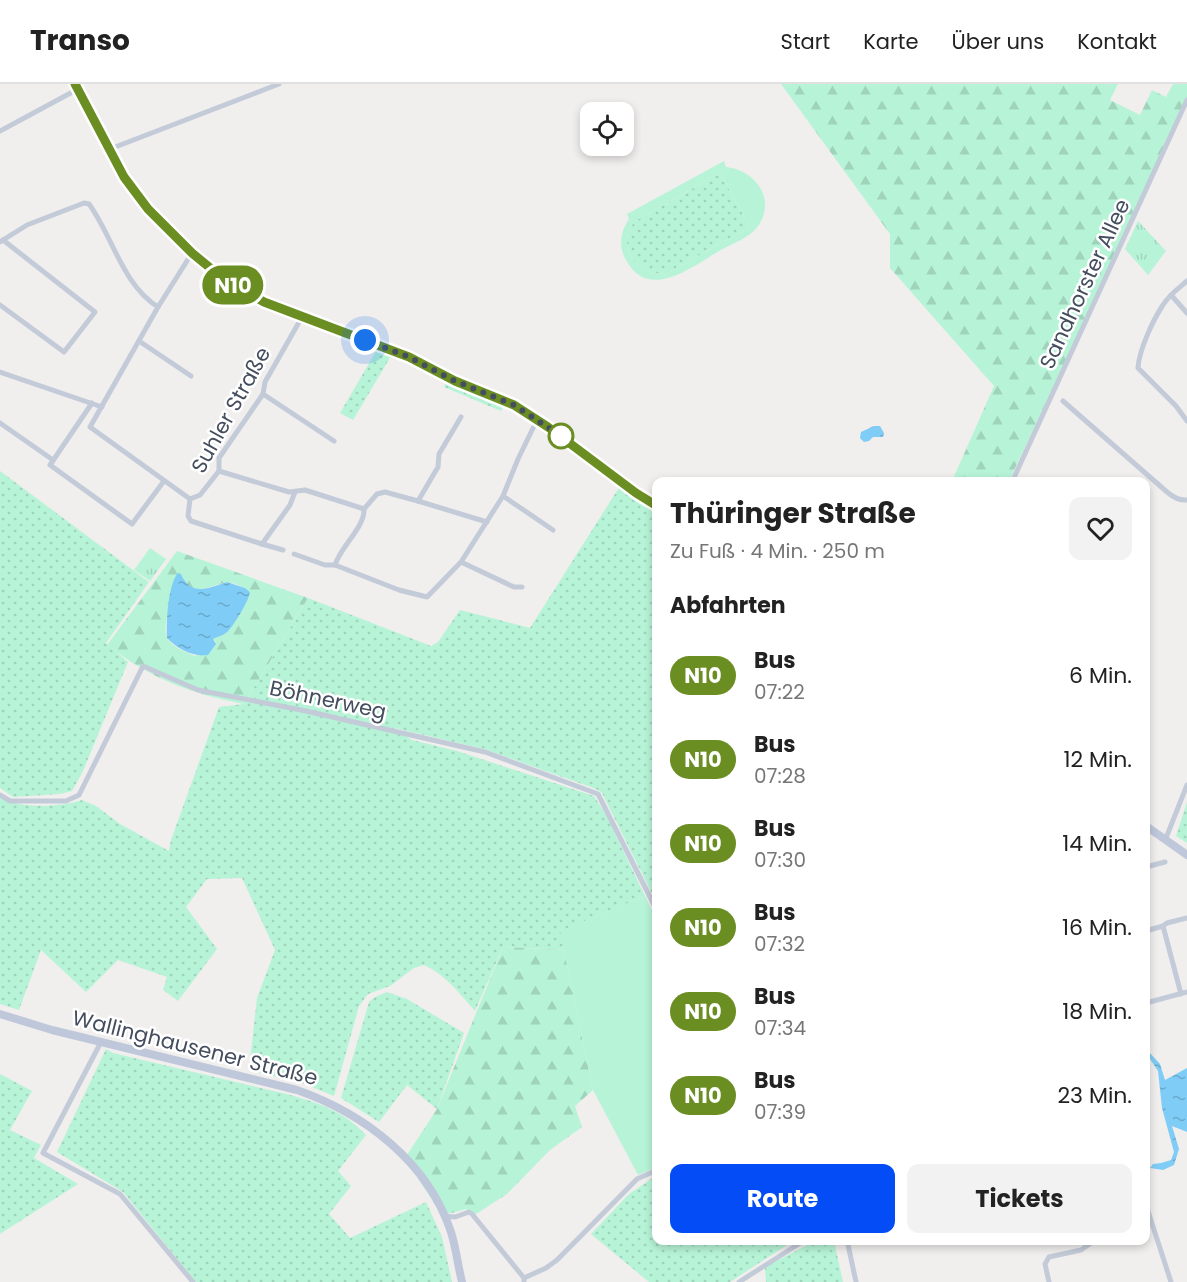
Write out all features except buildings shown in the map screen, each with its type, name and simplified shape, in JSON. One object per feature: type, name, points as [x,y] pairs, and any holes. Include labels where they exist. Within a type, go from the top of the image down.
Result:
[{"type":"street","points":[[110,149],[279,84]]},
{"type":"street","points":[[0,122],[2,129],[77,86],[124,177],[148,209],[211,270],[243,292],[409,357],[455,381],[514,405],[652,503]]},
{"type":"street","name":"Sandhorster Allee","points":[[1014,477],[1187,100]]},
{"type":"street","points":[[0,305],[64,352],[95,312],[2,241],[27,225],[84,203],[89,204],[98,216],[132,283],[144,298],[158,307]]},
{"type":"street","points":[[90,428],[158,307],[192,253]]},
{"type":"street","points":[[1187,281],[1163,305],[1142,350],[1138,368],[1176,406],[1187,421]]},
{"type":"street","points":[[1171,295],[1187,313]]},
{"type":"street","name":"Suhler Straße","points":[[262,544],[191,521],[188,516],[190,499],[200,495],[219,471],[219,458],[263,394],[265,382],[302,316]]},
{"type":"street","points":[[139,341],[191,376]]},
{"type":"street","points":[[0,372],[102,407]]},
{"type":"street","points":[[263,394],[334,441]]},
{"type":"street","points":[[1063,401],[1150,477]]},
{"type":"street","points":[[92,403],[50,465],[132,524],[164,481]]},
{"type":"street","points":[[418,501],[438,467],[439,454],[461,417]]},
{"type":"street","points":[[294,554],[325,565],[335,565],[399,590],[427,597],[461,562],[487,522],[503,496],[537,420]]},
{"type":"street","points":[[81,422],[190,499]]},
{"type":"street","points":[[0,423],[53,460]]},
{"type":"street","points":[[219,471],[289,492],[305,490],[364,509]]},
{"type":"street","points":[[1150,477],[1174,498],[1187,500]]},
{"type":"street","points":[[283,550],[262,544],[290,505],[295,492]]},
{"type":"street","points":[[335,565],[339,553],[365,518],[364,509],[377,494],[385,492],[487,522]]},
{"type":"street","points":[[503,496],[553,530]]},
{"type":"street","points":[[461,562],[514,587],[522,586]]},
{"type":"street","name":"Böhnerweg","points":[[0,795],[10,801],[66,801],[80,795],[143,666],[198,690],[306,711],[485,752],[598,794],[652,901]]},
{"type":"street","points":[[1166,838],[1187,785]]},
{"type":"street","points":[[1150,828],[1187,855]]},
{"type":"street","points":[[1150,866],[1165,862]]},
{"type":"street","points":[[1150,930],[1187,918]]},
{"type":"street","points":[[1150,1002],[1184,993],[1163,926]]},
{"type":"street","name":"Wallinghausener Straße","points":[[0,1014],[52,1030],[297,1090],[334,1105],[367,1124],[405,1157],[421,1176],[444,1216],[451,1234],[462,1282]]},
{"type":"street","points":[[101,1042],[43,1153],[120,1194],[193,1282]]},
{"type":"street","points":[[444,1216],[456,1217],[469,1212],[472,1214],[524,1280],[557,1260],[637,1179],[652,1172]]},
{"type":"street","points":[[1150,1216],[1172,1282]]},
{"type":"street","points":[[739,1282],[797,1245]]},
{"type":"street","points":[[848,1245],[856,1282]]},
{"type":"street","points":[[1049,1282],[1045,1264],[1049,1257],[1081,1250],[1088,1245]]},
{"type":"green space","points":[[781,84],[1118,84],[1110,100],[1140,115],[1152,90],[1166,97],[1173,84],[1187,84],[1187,103],[1011,477],[954,477],[994,386],[890,268],[890,234]]},
{"type":"green space","points":[[724,161],[726,167],[736,169],[754,180],[764,196],[765,206],[758,226],[750,234],[683,272],[657,280],[645,278],[634,271],[625,258],[621,243],[622,233],[629,219],[627,214]],"holes":[[[720,173],[750,227],[667,273],[646,270],[638,265],[628,249],[629,231],[635,221]]]},
{"type":"green space","points":[[720,173],[750,227],[667,273],[656,273],[638,265],[628,249],[627,240],[635,221]]},
{"type":"green space","points":[[1138,221],[1166,251],[1148,275],[1125,249]]},
{"type":"green space","points":[[378,348],[394,351],[353,420],[340,413]]},
{"type":"green space","points":[[446,382],[505,404],[501,411],[444,387]]},
{"type":"green space","points":[[0,471],[149,582],[106,643],[128,662],[83,771],[72,791],[60,794],[13,797],[0,788]]},
{"type":"green space","points":[[620,486],[652,508],[652,894],[602,793],[596,789],[484,749],[394,728],[412,740],[457,751],[594,796],[606,815],[645,896],[561,931],[564,950],[503,947],[475,1011],[446,979],[424,965],[414,968],[390,986],[368,994],[359,1006],[334,1096],[302,1083],[249,1070],[257,998],[275,950],[242,878],[207,879],[186,907],[217,949],[178,1001],[163,990],[167,977],[118,960],[86,992],[41,950],[19,1010],[0,1004],[0,798],[18,804],[41,806],[82,800],[96,806],[120,824],[169,851],[219,707],[244,704],[308,598],[431,646],[438,642],[460,610],[530,628]]},
{"type":"green space","points":[[150,548],[166,559],[150,581],[134,570]]},
{"type":"green space","points":[[177,551],[308,598],[244,704],[206,695],[172,683],[140,667],[107,645]],"holes":[[[181,574],[189,586],[199,589],[229,583],[241,586],[250,592],[243,608],[227,632],[214,637],[212,639],[216,642],[195,656],[172,644],[166,632],[170,606]]]},
{"type":"green space","points":[[1187,802],[1187,843],[1176,836]]},
{"type":"green space","points":[[645,896],[652,911],[652,1169],[638,1175],[593,1090],[560,931]]},
{"type":"green space","points":[[503,947],[564,950],[593,1090],[575,1106],[582,1127],[550,1150],[507,1194],[473,1216],[466,1209],[441,1214],[405,1158],[437,1109]]},
{"type":"green space","points":[[387,992],[407,999],[464,1033],[437,1109],[407,1085],[379,1122],[341,1098],[369,1002]]},
{"type":"green space","points":[[106,1049],[113,1053],[308,1100],[324,1106],[353,1123],[366,1135],[338,1171],[351,1186],[329,1214],[350,1238],[426,1202],[442,1237],[452,1282],[196,1282],[123,1192],[57,1152]]},
{"type":"green space","points":[[0,1074],[32,1091],[10,1130],[41,1145],[34,1158],[78,1184],[0,1234]]},
{"type":"green space","points":[[652,1178],[652,1245],[787,1245],[730,1282],[649,1282],[591,1234],[629,1194]]},
{"type":"green space","points":[[807,1245],[835,1245],[843,1282],[766,1282],[765,1267]]},
{"type":"water","points":[[874,426],[880,426],[884,433],[883,437],[873,437],[864,442],[860,438],[861,432]]},
{"type":"water","points":[[178,573],[190,586],[195,588],[207,588],[227,582],[250,592],[244,607],[229,630],[213,639],[216,644],[208,655],[197,655],[186,651],[167,638],[170,594]]},
{"type":"water","points":[[1150,1053],[1160,1064],[1165,1080],[1187,1068],[1187,1132],[1172,1126],[1179,1149],[1174,1165],[1163,1170],[1150,1168],[1153,1164],[1171,1160],[1174,1152],[1162,1108],[1158,1071],[1150,1059]]},
{"type":"bus line","name":"N10","points":[[75,84],[124,177],[148,209],[192,253],[226,281],[264,302],[409,357],[455,381],[514,405],[652,503]]},
{"type":"route","points":[[365,340],[409,357],[455,381],[498,397],[529,414],[561,436]]}]
